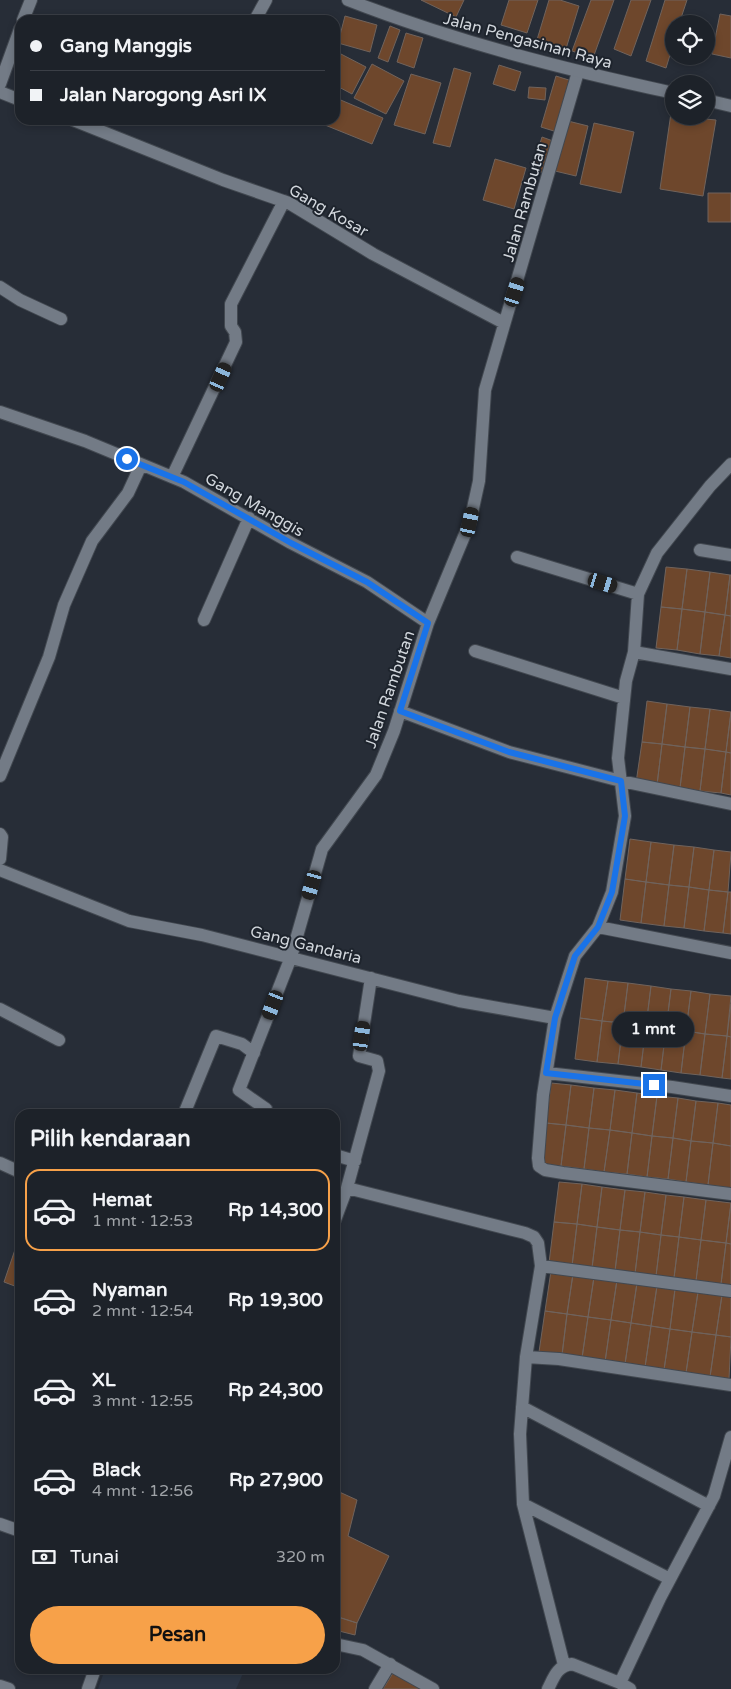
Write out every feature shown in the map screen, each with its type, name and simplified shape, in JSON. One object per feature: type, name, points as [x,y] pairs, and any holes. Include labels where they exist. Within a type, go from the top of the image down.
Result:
[{"type":"street","points":[[25,15],[30,0]]},
{"type":"street","points":[[258,15],[266,0]]},
{"type":"street","name":"Jalan Pengasinan Raya","points":[[348,0],[411,24],[578,72],[665,91]]},
{"type":"street","points":[[0,84],[15,43]]},
{"type":"street","name":"Jalan Rambutan","points":[[266,1109],[240,1090],[291,957],[322,849],[376,775],[400,711],[428,623],[470,522],[479,481],[485,390],[504,323],[520,276],[578,72]]},
{"type":"street","points":[[0,92],[15,98]]},
{"type":"street","points":[[715,102],[731,106]]},
{"type":"street","name":"Gang Kosar","points":[[86,125],[223,180],[284,201],[373,254],[504,323]]},
{"type":"street","points":[[172,477],[236,342],[231,326],[231,304],[284,201]]},
{"type":"street","points":[[0,286],[20,300],[61,319]]},
{"type":"street","name":"Gang Manggis","points":[[0,412],[85,442],[172,477],[250,518],[291,543],[367,582],[428,623]]},
{"type":"street","points":[[731,464],[710,486],[657,553],[638,594],[634,652],[624,698],[618,758],[625,816],[612,892],[598,927],[575,956],[555,1018],[546,1073],[539,1166],[545,1170],[564,1174],[731,1194]]},
{"type":"street","points":[[0,776],[49,657],[64,605],[92,540],[128,493],[141,465]]},
{"type":"street","points":[[204,620],[250,518]]},
{"type":"street","points":[[700,550],[731,555]]},
{"type":"street","points":[[517,557],[638,594]]},
{"type":"street","points":[[475,651],[624,698]]},
{"type":"street","points":[[634,652],[731,669]]},
{"type":"street","points":[[400,711],[509,752],[621,781],[731,804]]},
{"type":"street","points":[[0,834],[2,836],[0,859]]},
{"type":"street","name":"Gang Gandaria","points":[[0,870],[128,921],[202,934],[459,1001],[555,1018]]},
{"type":"street","points":[[598,927],[731,953]]},
{"type":"street","points":[[340,1207],[355,1161],[379,1071],[378,1061],[359,1056],[371,978]]},
{"type":"street","points":[[0,1009],[58,1040]]},
{"type":"street","points":[[186,1109],[216,1036],[242,1044],[254,1053]]},
{"type":"street","points":[[546,1073],[672,1086],[731,1096]]},
{"type":"street","points":[[340,1156],[355,1161]]},
{"type":"street","points":[[0,1163],[15,1170]]},
{"type":"street","points":[[347,1188],[525,1233],[534,1238],[538,1243],[541,1266],[526,1357],[520,1434],[523,1504],[564,1665]]},
{"type":"street","points":[[541,1266],[731,1290]]},
{"type":"street","points":[[526,1357],[558,1359],[731,1385]]},
{"type":"street","points":[[522,1407],[709,1506]]},
{"type":"street","points":[[548,1689],[558,1669],[564,1665],[572,1664],[625,1686],[670,1578],[714,1496],[731,1437]]},
{"type":"street","points":[[523,1504],[670,1578]]},
{"type":"street","points":[[0,1524],[15,1529]]},
{"type":"street","points":[[340,1645],[362,1650],[433,1689]]},
{"type":"street","points":[[375,1689],[390,1664]]},
{"type":"street","points":[[88,1689],[94,1674]]},
{"type":"street","points":[[0,1686],[9,1689]]},
{"type":"shaded area","points":[[103,1674],[243,1674],[236,1689],[98,1689]]},
{"type":"building","points":[[421,0],[464,0],[456,17]]},
{"type":"building","points":[[509,0],[538,0],[527,33],[501,25]]},
{"type":"building","points":[[549,0],[560,0],[579,6],[565,52],[536,43]]},
{"type":"building","points":[[591,0],[614,0],[593,58],[572,51]]},
{"type":"building","points":[[631,0],[651,0],[631,56],[614,49]]},
{"type":"building","points":[[665,0],[687,0],[682,15],[665,15],[666,68],[646,61]]},
{"type":"building","points":[[720,14],[731,16],[731,58],[715,55],[715,39]]},
{"type":"building","points":[[345,16],[377,25],[370,52],[340,44]]},
{"type":"building","points":[[390,26],[400,30],[388,62],[378,58]]},
{"type":"building","points":[[406,33],[423,38],[414,68],[397,62]]},
{"type":"building","points":[[340,54],[366,67],[352,94],[340,88]]},
{"type":"building","points":[[372,64],[404,81],[386,114],[354,98]]},
{"type":"building","points":[[499,65],[521,72],[515,91],[493,84]]},
{"type":"building","points":[[454,68],[471,73],[450,147],[433,143]]},
{"type":"building","points":[[411,74],[441,83],[425,134],[394,125]]},
{"type":"building","points":[[556,76],[572,81],[557,132],[541,127]]},
{"type":"building","points":[[529,87],[546,88],[545,100],[528,98]]},
{"type":"building","points":[[340,100],[383,118],[372,144],[325,125],[340,125]]},
{"type":"building","points":[[716,120],[703,196],[660,189],[669,125],[715,125]]},
{"type":"building","points":[[568,121],[588,126],[576,176],[555,171]]},
{"type":"building","points":[[594,123],[634,132],[621,193],[580,184]]},
{"type":"building","points":[[542,137],[553,141],[544,173],[532,169]]},
{"type":"building","points":[[495,159],[526,168],[514,209],[483,200]]},
{"type":"building","points":[[708,193],[731,193],[731,222],[708,222]]},
{"type":"building","points":[[666,567],[687,569],[682,609],[661,607]]},
{"type":"building","points":[[687,569],[710,572],[705,612],[682,609]]},
{"type":"building","points":[[710,572],[730,575],[725,615],[705,612]]},
{"type":"building","points":[[731,575],[731,616],[725,615]]},
{"type":"building","points":[[661,607],[682,609],[677,650],[656,648]]},
{"type":"building","points":[[682,609],[705,612],[700,654],[677,650]]},
{"type":"building","points":[[705,612],[725,615],[719,656],[700,654]]},
{"type":"building","points":[[725,615],[731,616],[731,658],[719,656]]},
{"type":"building","points":[[647,701],[667,704],[662,744],[642,742]]},
{"type":"building","points":[[667,704],[690,707],[685,747],[662,744]]},
{"type":"building","points":[[690,707],[710,709],[705,749],[685,747]]},
{"type":"building","points":[[710,709],[731,712],[726,752],[705,749]]},
{"type":"building","points":[[731,712],[731,753],[726,752]]},
{"type":"building","points":[[642,742],[662,744],[657,785],[636,783]]},
{"type":"building","points":[[662,744],[685,747],[680,788],[657,785]]},
{"type":"building","points":[[685,747],[705,749],[700,791],[680,788]]},
{"type":"building","points":[[705,749],[726,752],[721,793],[700,791]]},
{"type":"building","points":[[726,752],[731,753],[731,795],[721,793]]},
{"type":"building","points":[[630,839],[651,842],[646,882],[625,879]]},
{"type":"building","points":[[651,842],[674,845],[669,885],[646,882]]},
{"type":"building","points":[[674,845],[694,847],[689,887],[669,885]]},
{"type":"building","points":[[694,847],[714,850],[709,890],[689,887]]},
{"type":"building","points":[[714,850],[731,852],[728,892],[709,890]]},
{"type":"building","points":[[625,879],[646,882],[641,923],[620,920]]},
{"type":"building","points":[[646,882],[669,885],[664,926],[641,923]]},
{"type":"building","points":[[669,885],[689,887],[684,928],[664,926]]},
{"type":"building","points":[[689,887],[709,890],[704,931],[684,928]]},
{"type":"building","points":[[709,890],[728,892],[723,933],[704,931]]},
{"type":"building","points":[[728,892],[731,892],[731,934],[723,933]]},
{"type":"building","points":[[585,978],[608,981],[602,1021],[580,1018]]},
{"type":"building","points":[[608,981],[628,983],[623,1023],[602,1021]]},
{"type":"building","points":[[628,983],[651,986],[646,1026],[623,1023]]},
{"type":"building","points":[[651,986],[671,989],[666,1029],[646,1026]]},
{"type":"building","points":[[671,989],[691,991],[686,1031],[666,1029]]},
{"type":"building","points":[[691,991],[710,994],[705,1034],[686,1031]]},
{"type":"building","points":[[710,994],[731,996],[727,1036],[705,1034]]},
{"type":"building","points":[[731,1004],[731,1037],[727,1036]]},
{"type":"building","points":[[580,1018],[602,1021],[597,1062],[575,1059]]},
{"type":"building","points":[[602,1021],[623,1023],[618,1064],[597,1062]]},
{"type":"building","points":[[623,1023],[646,1026],[641,1067],[618,1064]]},
{"type":"building","points":[[646,1026],[666,1029],[661,1070],[641,1067]]},
{"type":"building","points":[[666,1029],[686,1031],[681,1073],[661,1070]]},
{"type":"building","points":[[686,1031],[705,1034],[700,1075],[681,1073]]},
{"type":"building","points":[[705,1034],[727,1036],[722,1078],[700,1075]]},
{"type":"building","points":[[727,1036],[731,1037],[731,1079],[722,1078]]},
{"type":"building","points":[[551,1083],[571,1085],[566,1125],[546,1123]]},
{"type":"building","points":[[571,1085],[594,1088],[589,1128],[566,1125]]},
{"type":"building","points":[[594,1088],[615,1090],[610,1130],[589,1128]]},
{"type":"building","points":[[615,1090],[637,1093],[632,1133],[610,1130]]},
{"type":"building","points":[[637,1093],[657,1096],[652,1136],[632,1133]]},
{"type":"building","points":[[657,1096],[678,1098],[673,1138],[652,1136]]},
{"type":"building","points":[[678,1098],[696,1101],[691,1141],[673,1138]]},
{"type":"building","points":[[696,1101],[718,1103],[713,1143],[691,1141]]},
{"type":"building","points":[[718,1103],[731,1105],[731,1146],[713,1143]]},
{"type":"building","points":[[546,1123],[566,1125],[561,1166],[541,1164]]},
{"type":"building","points":[[566,1125],[589,1128],[584,1169],[561,1166]]},
{"type":"building","points":[[589,1128],[610,1130],[604,1172],[584,1169]]},
{"type":"building","points":[[610,1130],[632,1133],[627,1174],[604,1172]]},
{"type":"building","points":[[632,1133],[652,1136],[647,1177],[627,1174]]},
{"type":"building","points":[[652,1136],[673,1138],[668,1179],[647,1177]]},
{"type":"building","points":[[673,1138],[691,1141],[686,1182],[668,1179]]},
{"type":"building","points":[[691,1141],[713,1143],[708,1185],[686,1182]]},
{"type":"building","points":[[713,1143],[731,1146],[731,1188],[708,1185]]},
{"type":"building","points":[[559,1182],[582,1184],[577,1224],[554,1222]]},
{"type":"building","points":[[582,1184],[602,1187],[597,1227],[577,1224]]},
{"type":"building","points":[[602,1187],[625,1190],[620,1230],[597,1227]]},
{"type":"building","points":[[625,1190],[645,1192],[640,1232],[620,1230]]},
{"type":"building","points":[[645,1192],[666,1195],[661,1235],[640,1232]]},
{"type":"building","points":[[666,1195],[684,1197],[679,1237],[661,1235]]},
{"type":"building","points":[[684,1197],[706,1200],[701,1240],[679,1237]]},
{"type":"building","points":[[706,1200],[731,1203],[726,1243],[701,1240]]},
{"type":"building","points":[[731,1203],[731,1244],[726,1243]]},
{"type":"building","points":[[554,1222],[577,1224],[572,1266],[549,1263]]},
{"type":"building","points":[[577,1224],[597,1227],[592,1268],[572,1266]]},
{"type":"building","points":[[597,1227],[620,1230],[615,1271],[592,1268]]},
{"type":"building","points":[[620,1230],[640,1232],[635,1274],[615,1271]]},
{"type":"building","points":[[640,1232],[661,1235],[656,1276],[635,1274]]},
{"type":"building","points":[[661,1235],[679,1237],[674,1278],[656,1276]]},
{"type":"building","points":[[679,1237],[701,1240],[696,1281],[674,1278]]},
{"type":"building","points":[[701,1240],[726,1243],[721,1284],[696,1281]]},
{"type":"building","points":[[726,1243],[731,1244],[731,1285],[721,1284]]},
{"type":"building","points":[[15,1250],[15,1286],[4,1282]]},
{"type":"building","points":[[551,1271],[573,1274],[567,1314],[545,1311]]},
{"type":"building","points":[[573,1274],[594,1277],[588,1317],[567,1314]]},
{"type":"building","points":[[594,1277],[617,1280],[611,1320],[588,1317]]},
{"type":"building","points":[[617,1280],[637,1283],[631,1323],[611,1320]]},
{"type":"building","points":[[637,1283],[657,1286],[651,1326],[631,1323]]},
{"type":"building","points":[[657,1286],[675,1289],[670,1329],[651,1326]]},
{"type":"building","points":[[675,1289],[698,1292],[692,1332],[670,1329]]},
{"type":"building","points":[[698,1292],[722,1295],[716,1335],[692,1332]]},
{"type":"building","points":[[722,1295],[731,1297],[731,1337],[716,1335]]},
{"type":"building","points":[[545,1311],[567,1314],[562,1355],[539,1352]]},
{"type":"building","points":[[567,1314],[588,1317],[582,1358],[562,1355]]},
{"type":"building","points":[[588,1317],[611,1320],[605,1362],[582,1358]]},
{"type":"building","points":[[611,1320],[631,1323],[625,1364],[605,1362]]},
{"type":"building","points":[[631,1323],[651,1326],[645,1367],[625,1364]]},
{"type":"building","points":[[651,1326],[670,1329],[664,1370],[645,1367]]},
{"type":"building","points":[[670,1329],[692,1332],[686,1373],[664,1370]]},
{"type":"building","points":[[692,1332],[716,1335],[710,1377],[686,1373]]},
{"type":"building","points":[[716,1335],[731,1337],[729,1379],[710,1377]]},
{"type":"building","points":[[340,1492],[357,1500],[348,1536],[389,1556],[357,1623],[340,1618]]},
{"type":"building","points":[[340,1618],[357,1623],[355,1635],[340,1631]]},
{"type":"building","points":[[393,1673],[423,1689],[383,1689]]},
{"type":"route","points":[[127,459],[184,482],[291,543],[367,582],[428,623],[407,684],[400,711],[509,752],[621,781],[625,816],[612,892],[598,927],[575,956],[555,1018],[546,1073],[654,1085]]}]
